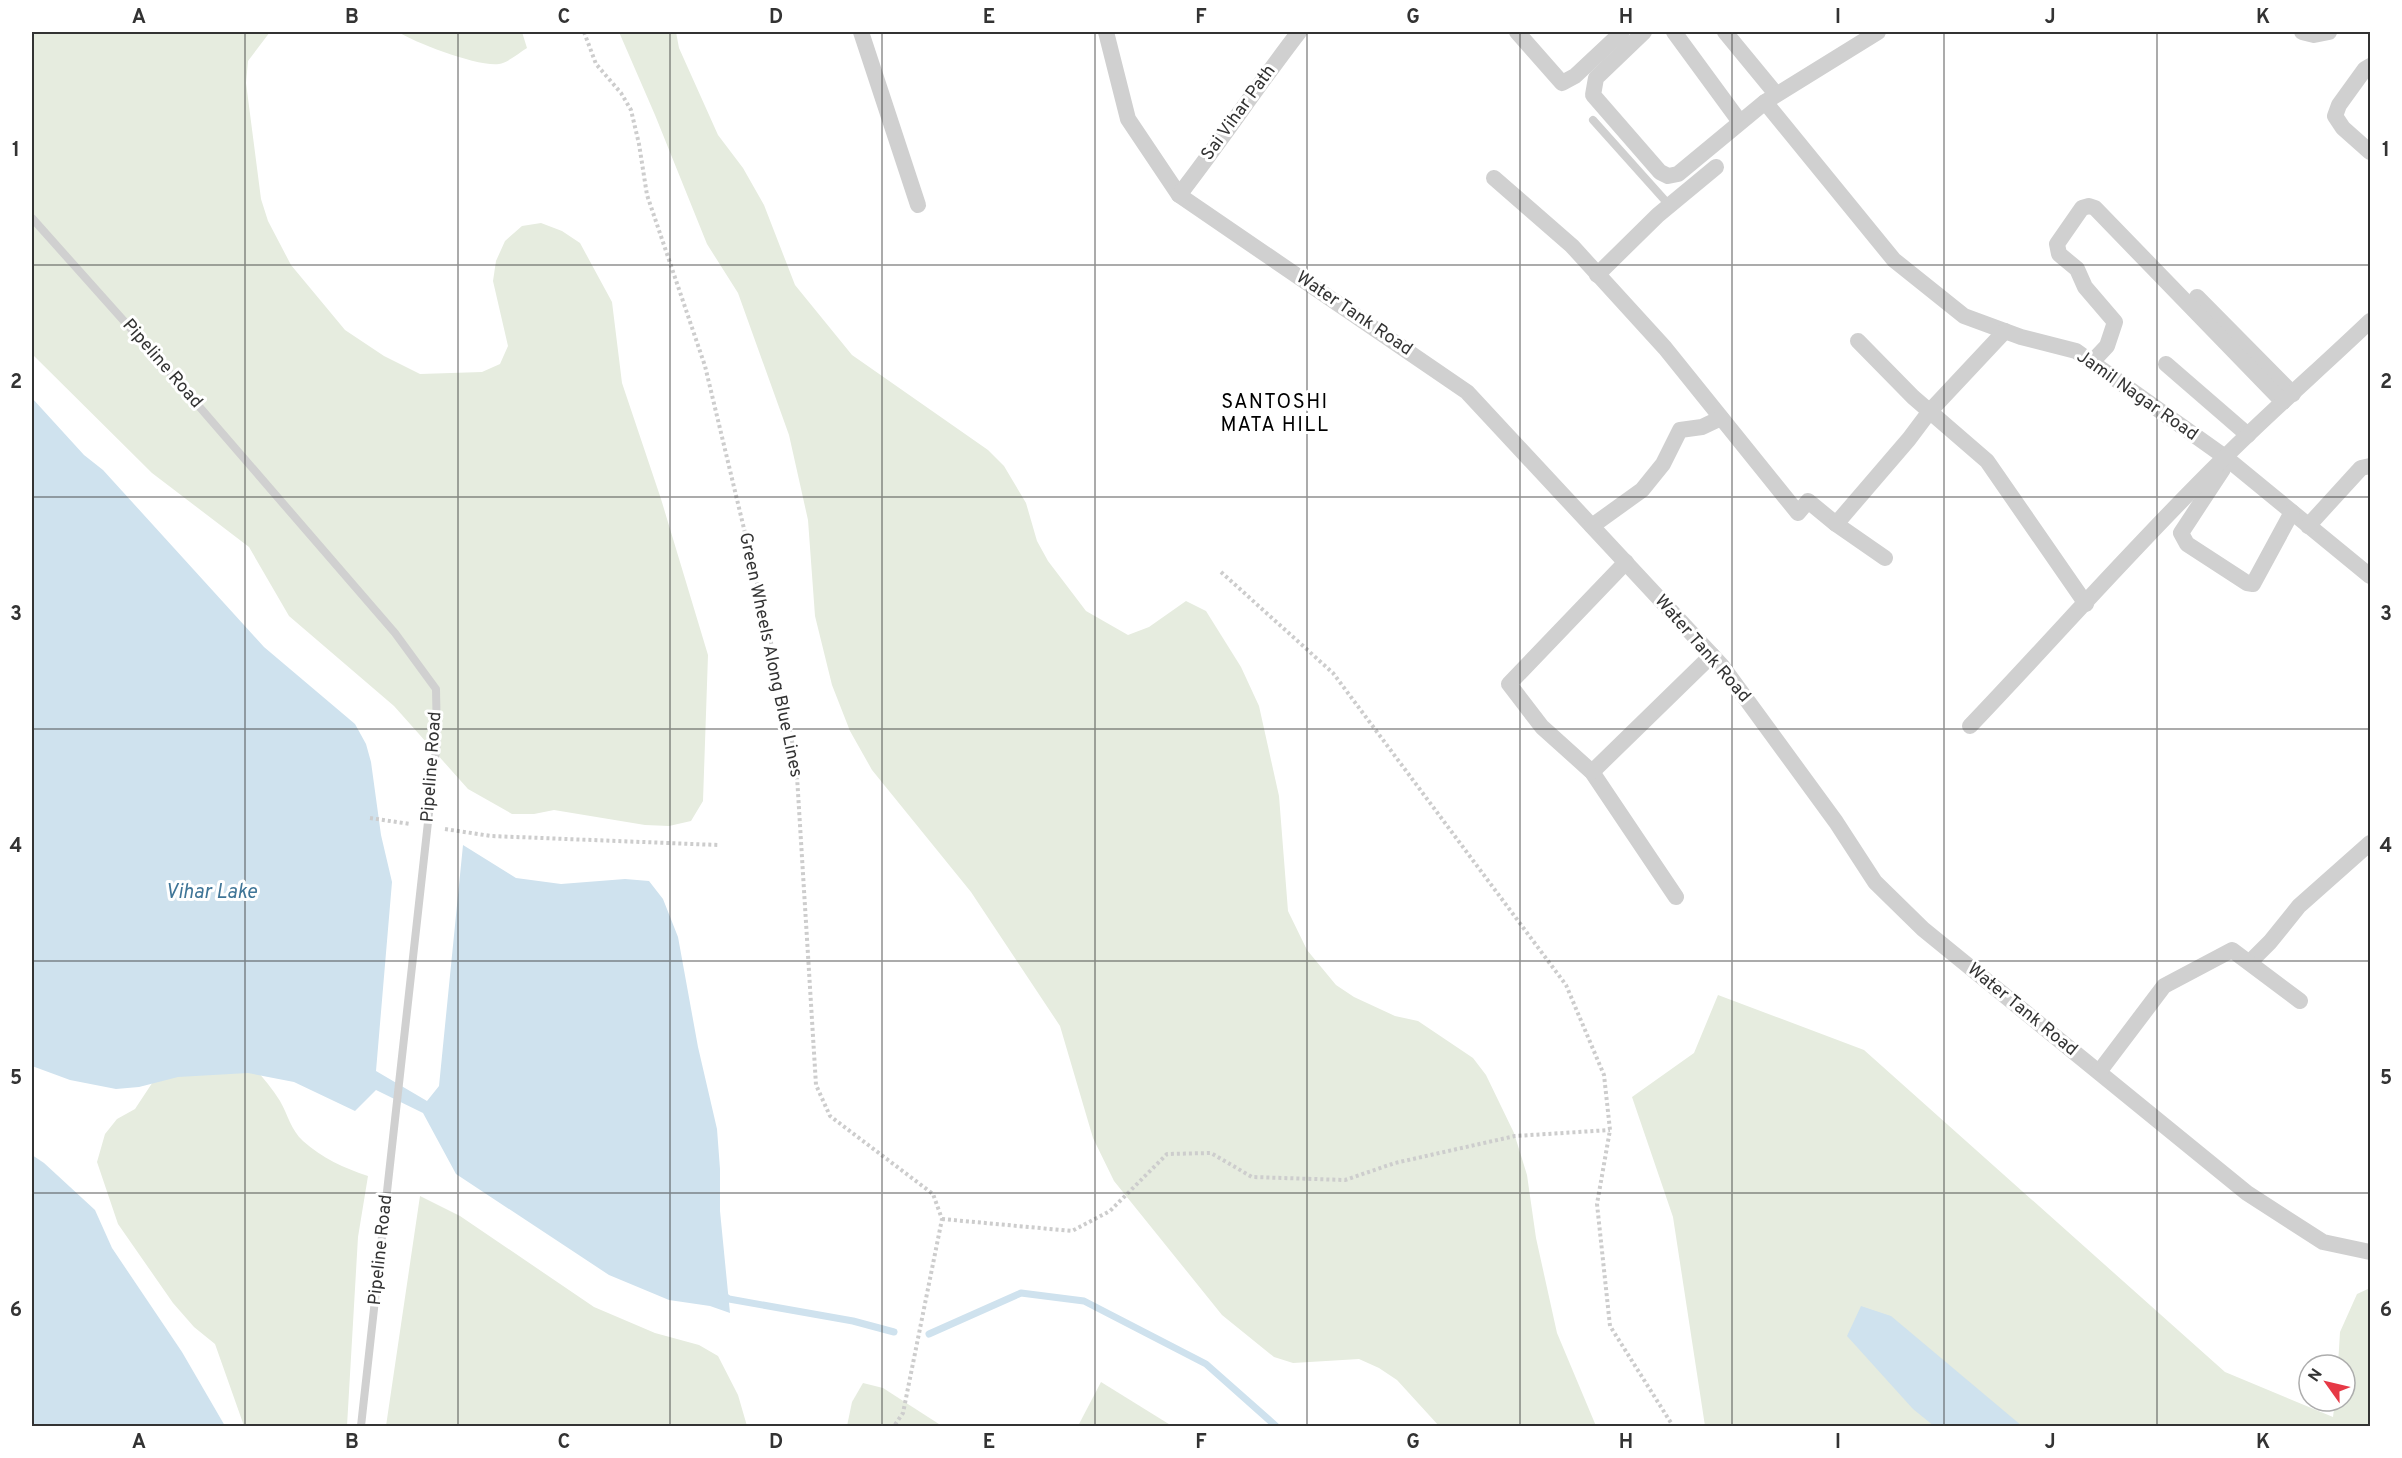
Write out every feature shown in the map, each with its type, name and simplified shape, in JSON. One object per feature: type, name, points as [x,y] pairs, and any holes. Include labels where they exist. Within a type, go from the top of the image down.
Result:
[{"type":"street","points":[[861,32],[918,205]]},
{"type":"street","name":"Water Tank Road","points":[[1106,32],[1128,119],[1179,195],[1467,392],[1712,655],[1836,822],[1875,882],[1923,929],[2247,1193],[2323,1242],[2370,1252]]},
{"type":"street","name":"Sai Vihar Path","points":[[1179,195],[1299,32]]},
{"type":"street","points":[[1517,32],[1562,83],[1575,76],[1622,32]]},
{"type":"street","points":[[1644,32],[1596,78],[1593,94],[1660,172],[1668,176],[1678,174],[1771,98],[1878,32]]},
{"type":"street","points":[[1674,32],[1740,122]]},
{"type":"street","name":"Jamil Nagar Road","points":[[1725,32],[1771,98],[1894,260],[1964,316],[2005,331],[2076,351],[2227,459],[2370,576]]},
{"type":"street","points":[[2302,32],[2314,35],[2329,32]]},
{"type":"street","points":[[2370,66],[2365,69],[2339,105],[2335,116],[2343,128],[2370,152]]},
{"type":"street","points":[[1597,275],[1670,206],[1716,167]]},
{"type":"street","points":[[1494,178],[1572,246],[1665,348],[1798,513],[1808,501],[1836,524],[1885,558]]},
{"type":"street","points":[[2092,362],[2107,346],[2115,322],[2085,287],[2077,269],[2059,254],[2057,244],[2082,208],[2089,206],[2095,208],[2288,398]]},
{"type":"street","points":[[2107,208],[2288,398]]},
{"type":"street","points":[[1970,726],[2086,604],[2124,560],[2227,459],[2248,435],[2370,321]]},
{"type":"street","points":[[1836,524],[1930,411],[2005,331]]},
{"type":"street","points":[[1858,341],[1930,411],[1987,461],[2086,604]]},
{"type":"street","points":[[2166,364],[2248,435]]},
{"type":"street","points":[[1592,526],[1642,490],[1663,464],[1680,430],[1702,427],[1721,418]]},
{"type":"street","points":[[2227,459],[2181,533],[2187,544],[2247,583],[2253,584],[2292,512]]},
{"type":"street","points":[[2308,526],[2361,468],[2370,466]]},
{"type":"street","points":[[1626,562],[1509,684],[1542,727],[1592,772],[1676,897]]},
{"type":"street","points":[[1592,772],[1712,655]]},
{"type":"street","points":[[2250,962],[2270,942],[2299,906],[2370,843]]},
{"type":"street","points":[[2099,1072],[2164,986],[2232,950],[2300,1001]]},
{"type":"lane","points":[[1593,120],[1670,206]]},
{"type":"lane","name":"Pipeline Road","points":[[32,218],[165,367],[395,633],[436,688],[437,741],[361,1426]]},
{"type":"path","name":"Green Wheels Along Blue Lines","points":[[584,32],[596,64],[621,93],[631,110],[647,195],[705,366],[769,633],[796,760],[816,1085],[830,1116],[933,1194],[942,1219]]},
{"type":"path","points":[[1221,573],[1333,673],[1566,985],[1604,1075],[1610,1130],[1597,1204],[1610,1326],[1673,1426]]},
{"type":"path","points":[[370,818],[410,824]]},
{"type":"path","points":[[445,829],[491,836],[718,845]]},
{"type":"path","points":[[894,1426],[903,1413],[942,1219],[1017,1228],[1072,1231],[1110,1211],[1167,1154],[1211,1153],[1252,1177],[1345,1180],[1395,1163],[1515,1136],[1610,1130]]},
{"type":"shaded area","points":[[32,32],[270,32],[248,61],[246,83],[261,199],[268,221],[291,265],[345,330],[384,356],[420,374],[482,372],[500,364],[508,346],[493,281],[496,261],[505,241],[522,226],[541,223],[562,231],[580,243],[612,302],[622,383],[661,499],[708,655],[703,801],[691,821],[669,826],[645,825],[554,810],[534,814],[512,814],[468,789],[394,706],[289,616],[249,547],[152,473],[32,354]]},
{"type":"shaded area","points":[[398,32],[522,32],[527,48],[506,62],[489,64],[447,53]]},
{"type":"shaded area","points":[[619,32],[676,32],[679,48],[718,135],[743,168],[764,205],[795,285],[852,355],[988,450],[1004,466],[1026,503],[1037,541],[1048,561],[1086,611],[1128,635],[1149,627],[1186,601],[1206,611],[1241,667],[1259,706],[1279,796],[1288,911],[1307,950],[1336,985],[1354,997],[1395,1016],[1418,1021],[1473,1058],[1486,1075],[1514,1133],[1527,1175],[1536,1238],[1557,1333],[1596,1426],[1439,1426],[1397,1380],[1359,1359],[1293,1363],[1274,1357],[1222,1315],[1114,1181],[1093,1138],[1060,1026],[971,892],[872,770],[850,731],[832,685],[815,616],[808,520],[789,435],[738,293],[707,244]]},
{"type":"shaded area","points":[[1718,995],[1864,1050],[2225,1372],[2297,1402],[2297,1413],[2323,1413],[2333,1417],[2334,1413],[2357,1413],[2357,1353],[2339,1353],[2340,1332],[2357,1294],[2370,1288],[2370,1426],[1705,1426],[1673,1217],[1632,1097],[1694,1053]]},
{"type":"shaded area","points":[[240,1050],[276,1094],[303,1141],[334,1162],[368,1176],[358,1237],[347,1426],[244,1426],[215,1344],[194,1327],[173,1303],[118,1224],[97,1162],[105,1134],[117,1119],[135,1109],[168,1059]]},
{"type":"shaded area","points":[[420,1196],[460,1216],[594,1307],[655,1333],[699,1345],[718,1356],[738,1395],[747,1426],[386,1426]]},
{"type":"shaded area","points":[[1101,1382],[1172,1426],[1078,1426]]},
{"type":"shaded area","points":[[863,1383],[883,1388],[942,1426],[847,1426],[852,1402]]},
{"type":"water","name":"Vihar Lake","points":[[32,398],[84,455],[103,470],[264,647],[355,724],[366,744],[371,762],[381,835],[392,882],[376,1071],[427,1101],[439,1086],[463,845],[516,878],[561,884],[625,879],[649,881],[663,899],[678,937],[698,1047],[717,1129],[720,1211],[730,1313],[710,1306],[669,1300],[609,1275],[456,1174],[423,1113],[376,1090],[355,1111],[294,1082],[248,1073],[178,1077],[139,1087],[116,1089],[70,1080],[32,1066]]},
{"type":"water","points":[[32,1155],[44,1163],[95,1210],[112,1248],[182,1352],[225,1426],[32,1426]]},
{"type":"water","points":[[1861,1306],[1891,1316],[2022,1426],[1934,1426],[1913,1409],[1847,1336]]},
{"type":"waterway","points":[[929,1334],[1021,1293],[1084,1301],[1206,1364],[1276,1426]]},
{"type":"waterway","points":[[721,1294],[729,1299],[853,1321],[894,1332]]},
{"type":"district","name":"SANTOSHI MATA HILL","points":[[1275,414]]}]
